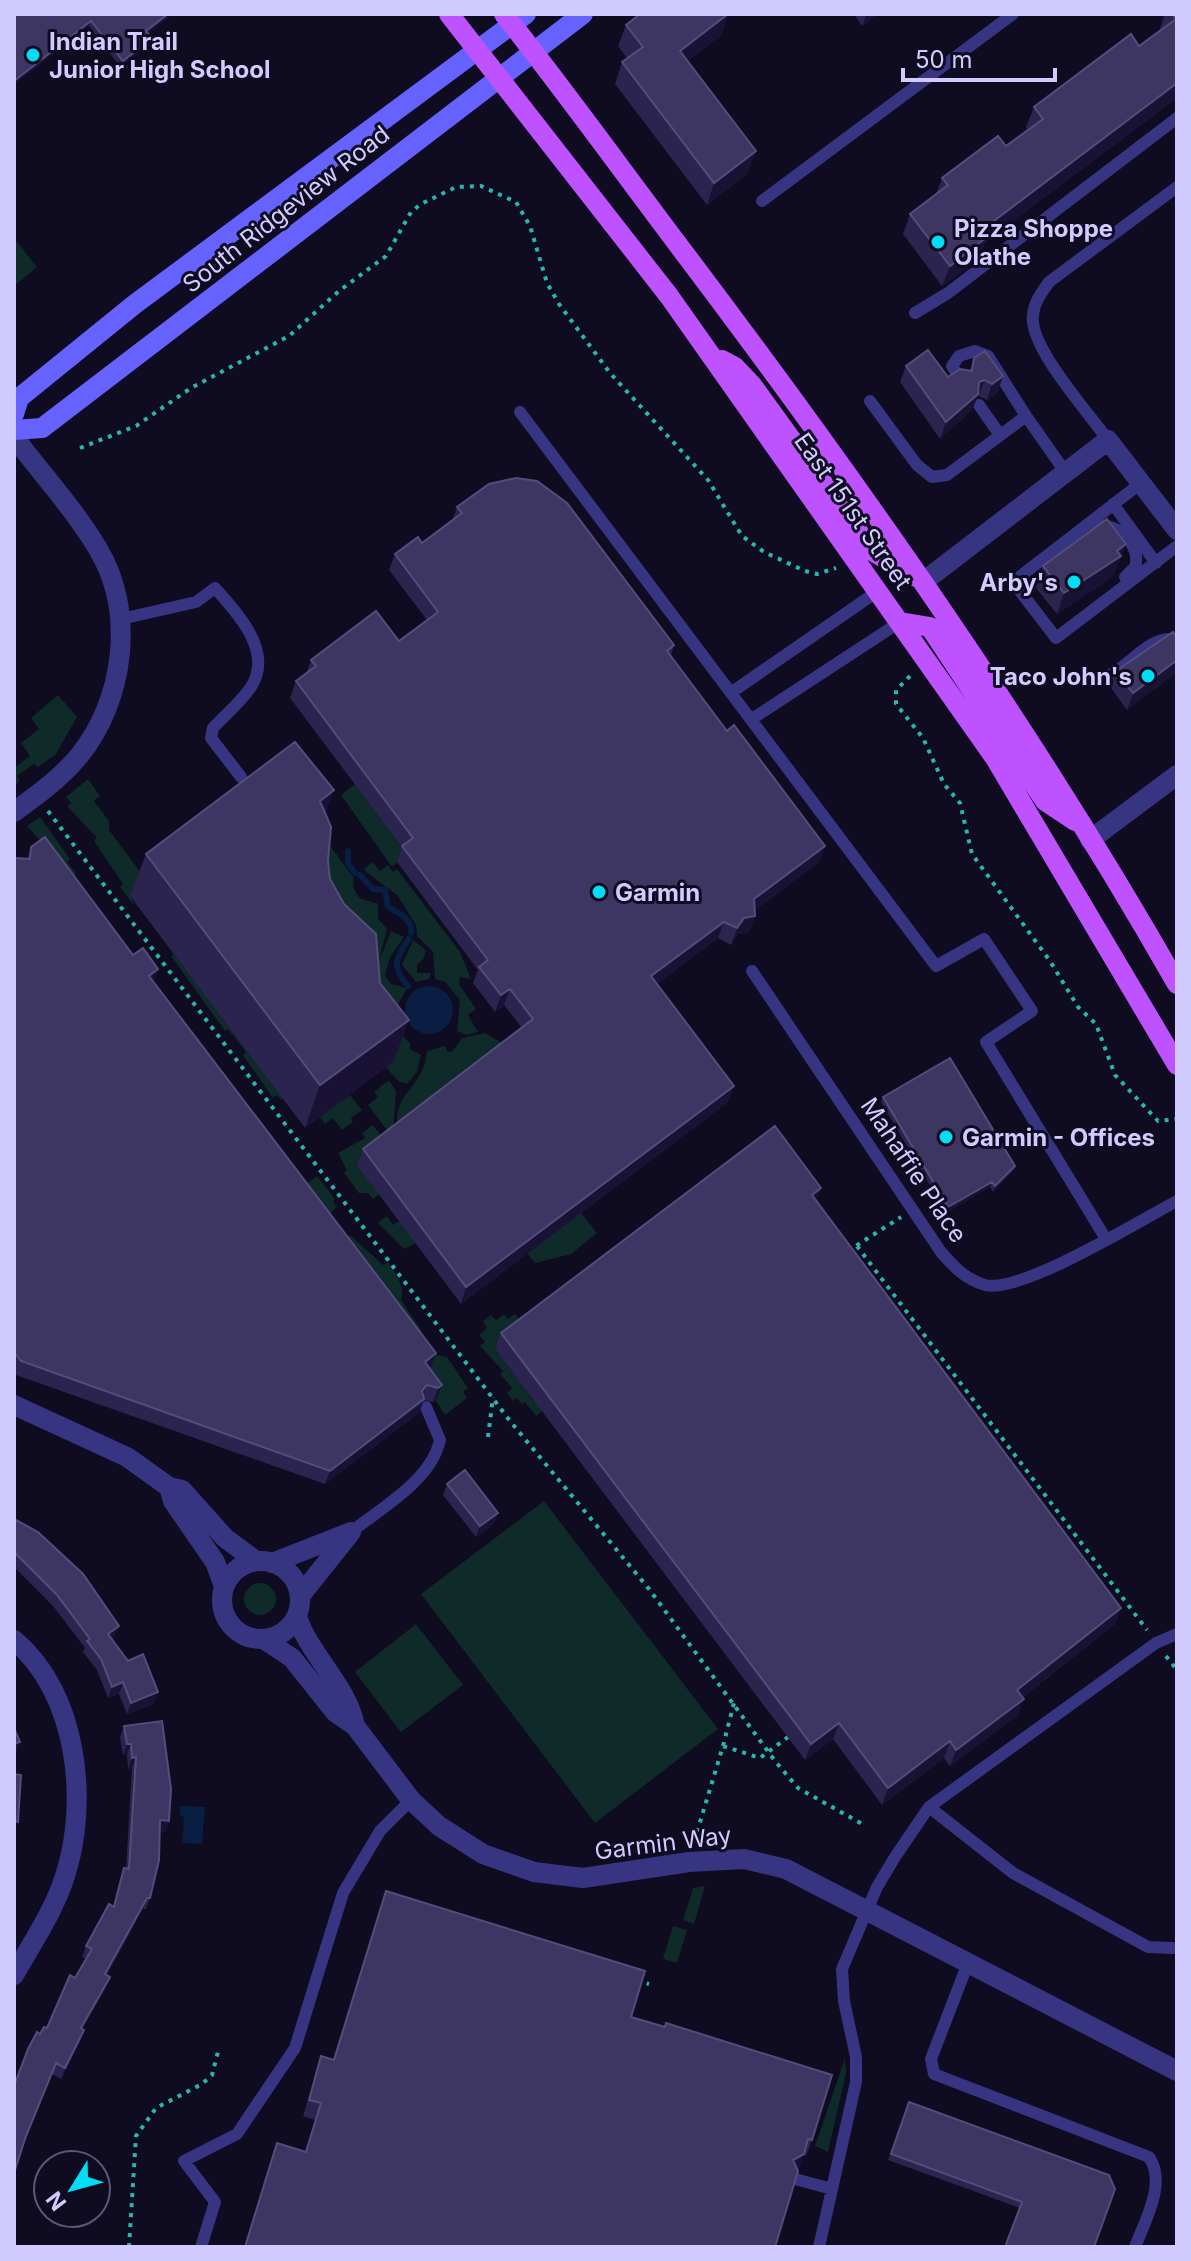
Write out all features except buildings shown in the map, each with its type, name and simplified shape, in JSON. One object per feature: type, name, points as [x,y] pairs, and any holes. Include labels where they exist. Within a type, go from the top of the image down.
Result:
[{"type":"main road","name":"East 151st Street","points":[[449,14],[711,355],[995,758],[1177,1065]]},
{"type":"main road","name":"South Ridgeview Road","points":[[14,430],[42,428],[583,14]]},
{"type":"main road","name":"East 151st Street","points":[[514,18],[533,52],[811,422],[923,582],[1086,833],[1177,984]]},
{"type":"main road","name":"South Ridgeview Road","points":[[14,414],[19,398],[135,304],[477,50],[514,18]]},
{"type":"main road","points":[[711,355],[735,367],[752,385],[872,551],[923,582]]},
{"type":"main road","points":[[900,622],[930,627],[1045,801],[1086,833]]},
{"type":"street","points":[[14,437],[99,550],[110,575],[121,619],[120,656],[114,688],[93,736],[57,779],[14,812]]},
{"type":"street","points":[[923,582],[1108,440],[1177,530]]},
{"type":"street","points":[[1086,833],[1177,775]]},
{"type":"street","name":"Garmin Way","points":[[14,1405],[127,1457],[169,1487],[189,1496],[225,1538],[293,1577],[309,1646],[351,1706],[355,1726]]},
{"type":"street","name":"Garmin Way","points":[[169,1487],[173,1501],[215,1562],[224,1586],[223,1610],[230,1624],[242,1635],[265,1640],[292,1658],[335,1712],[355,1726],[411,1800],[439,1826],[483,1854],[534,1872],[583,1878],[689,1862],[744,1859],[786,1869],[1177,2071]]},
{"type":"street","points":[[224,1586],[234,1572],[351,1532]]},
{"type":"street","points":[[265,1640],[284,1632],[298,1606],[351,1532]]},
{"type":"street","points":[[14,1640],[39,1668],[62,1713],[74,1765],[78,1806],[76,1834],[64,1878],[15,1972]]},
{"type":"lane","points":[[762,201],[1013,14]]},
{"type":"lane","points":[[915,313],[948,293],[1177,118]]},
{"type":"lane","points":[[1108,440],[1046,354],[1034,331],[1036,304],[1049,282],[1177,187]]},
{"type":"lane","points":[[961,380],[952,366],[959,356],[975,351],[988,356],[1066,473]]},
{"type":"lane","points":[[870,401],[917,465],[932,477],[947,475],[1026,416]]},
{"type":"lane","points":[[979,405],[1000,435]]},
{"type":"lane","points":[[520,412],[936,966],[984,939],[1032,1011],[986,1042],[1106,1239]]},
{"type":"lane","points":[[1141,483],[1034,562],[1013,582],[1056,638],[1177,546]]},
{"type":"lane","points":[[1113,504],[1156,563]]},
{"type":"lane","points":[[1029,570],[1043,569],[1101,526],[1118,528],[1135,551],[1137,562],[1131,572],[1094,601],[1090,612]]},
{"type":"lane","points":[[121,619],[196,602],[215,588],[239,615],[255,647],[256,675],[251,686],[213,728],[211,738],[241,777]]},
{"type":"lane","points":[[732,692],[878,591]]},
{"type":"lane","points":[[752,719],[900,622]]},
{"type":"lane","points":[[1096,679],[1110,678],[1160,639],[1172,639],[1177,645]]},
{"type":"lane","name":"Mahaffie Place","points":[[752,971],[941,1252],[962,1275],[986,1285],[1007,1286],[1177,1201]]},
{"type":"lane","points":[[351,1532],[406,1488],[433,1459],[440,1440],[426,1407]]},
{"type":"lane","points":[[819,2247],[856,2082],[856,2057],[844,2001],[842,1969],[889,1867],[929,1807],[1156,1643],[1177,1634]]},
{"type":"lane","points":[[201,2247],[215,2202],[184,2161],[237,2134],[295,2048],[343,1893],[380,1831],[411,1800]]},
{"type":"lane","points":[[929,1807],[1013,1873],[1148,1947],[1172,1948]]},
{"type":"lane","points":[[968,1963],[931,2059],[934,2074],[1149,2157],[1156,2167],[1157,2181],[1135,2247]]},
{"type":"lane","points":[[795,2179],[832,2189]]},
{"type":"path","points":[[80,448],[136,426],[191,388],[289,336],[339,291],[386,256],[405,222],[421,204],[456,187],[481,186],[516,202],[530,226],[547,283],[559,304],[610,373],[708,480],[742,536],[764,552],[805,571],[817,574],[836,568]]},
{"type":"path","points":[[910,676],[896,690],[896,704],[923,738],[944,784],[960,803],[972,854],[1050,961],[1078,1007],[1096,1024],[1106,1059],[1126,1090],[1158,1121],[1177,1119]]},
{"type":"path","points":[[46,809],[520,1433],[649,1589],[798,1788],[866,1826]]},
{"type":"path","points":[[839,1257],[914,1209]]},
{"type":"path","points":[[857,1246],[1177,1670]]},
{"type":"path","points":[[488,1437],[493,1395]]},
{"type":"path","points":[[697,1832],[734,1703]]},
{"type":"path","points":[[723,1746],[760,1758],[788,1737]]},
{"type":"path","points":[[633,1979],[649,1984]]},
{"type":"path","points":[[129,2247],[136,2136],[156,2108],[202,2084],[212,2075],[219,2048]]},
{"type":"green space","points":[[17,242],[37,267],[14,286],[14,244]]},
{"type":"green space","points":[[58,695],[77,717],[56,754],[38,767],[34,764],[17,776],[20,781],[14,786],[14,768],[30,756],[21,743],[39,729],[31,718]]},
{"type":"green space","points":[[88,779],[100,796],[94,801],[109,821],[109,830],[143,876],[131,896],[134,906],[94,841],[97,838],[67,806],[71,803],[66,797]]},
{"type":"green space","points":[[355,784],[407,854],[392,867],[341,795]]},
{"type":"green space","points":[[40,817],[70,859],[67,862],[76,873],[73,876],[27,826]]},
{"type":"green space","points":[[320,832],[353,877],[359,898],[378,904],[378,918],[387,929],[379,961],[391,931],[404,937],[390,957],[385,975],[391,984],[407,988],[398,1005],[398,1016],[336,908]]},
{"type":"green space","points":[[373,862],[380,871],[388,865],[393,872],[397,869],[460,952],[471,979],[460,977],[459,984],[476,1009],[468,1015],[478,1032],[467,1035],[457,1031],[460,1000],[445,982],[435,979],[433,952],[417,936],[416,925],[397,895],[364,869]]},
{"type":"green space","points":[[413,940],[426,950],[424,958],[417,965],[417,973],[431,973],[429,979],[416,982],[402,965]]},
{"type":"green space","points":[[174,954],[283,1098],[281,1100],[277,1095],[273,1098],[243,1055],[246,1052],[228,1029],[225,1031],[171,956]]},
{"type":"green space","points":[[485,1033],[499,1041],[507,1051],[398,1130],[399,1107],[425,1064],[427,1051],[445,1046],[448,1052],[453,1051],[462,1038]]},
{"type":"green space","points":[[403,1036],[410,1043],[410,1049],[421,1055],[417,1072],[407,1084],[398,1081],[386,1067],[393,1062]]},
{"type":"green space","points":[[389,1080],[396,1091],[393,1138],[368,1105],[378,1097],[374,1092]]},
{"type":"green space","points":[[350,1095],[362,1110],[351,1118],[353,1122],[342,1130],[333,1118],[325,1124],[320,1117]]},
{"type":"green space","points":[[373,1125],[386,1143],[379,1195],[373,1199],[368,1193],[359,1193],[344,1173],[347,1170],[338,1153],[365,1138],[362,1133]]},
{"type":"green space","points":[[317,1176],[335,1199],[333,1202],[337,1207],[330,1213],[339,1225],[335,1228],[301,1188]]},
{"type":"green space","points":[[581,1213],[597,1233],[571,1254],[535,1263],[527,1253]]},
{"type":"green space","points":[[387,1216],[393,1225],[399,1221],[416,1243],[404,1249],[378,1223]]},
{"type":"green space","points":[[350,1235],[383,1265],[388,1262],[401,1286],[401,1300],[421,1330],[417,1333],[346,1238]]},
{"type":"green space","points":[[504,1314],[508,1319],[515,1314],[525,1327],[495,1349],[542,1411],[536,1416],[525,1402],[522,1404],[517,1398],[513,1401],[507,1393],[512,1388],[500,1374],[503,1371],[480,1346],[485,1342],[479,1335],[487,1328],[483,1321],[491,1315],[496,1320]]},
{"type":"green space","points":[[428,1344],[437,1355],[447,1357],[468,1388],[463,1392],[467,1398],[445,1415],[420,1376]]},
{"type":"green space","points":[[544,1501],[718,1729],[595,1823],[421,1594]]},
{"type":"green space","points":[[260,1583],[271,1588],[276,1599],[271,1610],[260,1615],[249,1610],[244,1599],[249,1588]]},
{"type":"green space","points":[[416,1624],[463,1685],[401,1732],[355,1672]]},
{"type":"green space","points":[[705,1886],[694,1924],[683,1920],[693,1888]]},
{"type":"green space","points":[[673,1926],[687,1930],[677,1963],[663,1959]]},
{"type":"green space","points":[[845,2058],[846,2073],[828,2152],[815,2146]]},
{"type":"water","points":[[429,986],[446,993],[453,1010],[446,1027],[429,1034],[412,1027],[405,1010],[412,993]]},
{"type":"water","points":[[180,1806],[205,1807],[202,1844],[182,1843],[184,1817],[180,1816]]},
{"type":"waterway","points":[[348,851],[348,863],[355,873]]},
{"type":"waterway","points":[[360,875],[373,889],[385,890],[388,907],[407,920],[411,933]]},
{"type":"waterway","points":[[408,986],[399,973],[397,963],[409,939]]},
{"type":"place","name":"Indian Trail Junior High School","points":[[33,55]]},
{"type":"place","name":"Pizza Shoppe Olathe","points":[[938,242]]},
{"type":"place","name":"Arby's","points":[[1074,582]]},
{"type":"place","name":"Taco John's","points":[[1148,676]]},
{"type":"place","name":"Garmin","points":[[599,892]]},
{"type":"place","name":"Garmin - Offices","points":[[946,1137]]}]
